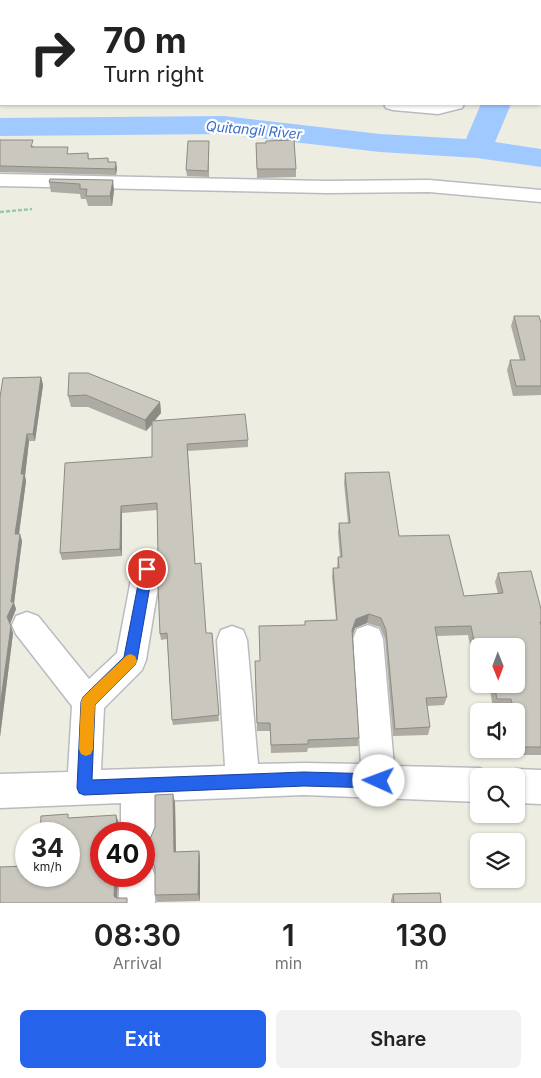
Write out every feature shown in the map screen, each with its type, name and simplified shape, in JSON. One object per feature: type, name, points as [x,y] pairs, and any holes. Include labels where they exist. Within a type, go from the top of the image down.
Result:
[{"type":"street","points":[[404,105],[438,108],[452,105]]},
{"type":"street","points":[[0,180],[327,187],[429,186],[541,196]]},
{"type":"street","points":[[88,702],[130,660],[147,569]]},
{"type":"street","points":[[27,625],[88,702],[84,788]]},
{"type":"street","points":[[368,639],[379,781]]},
{"type":"street","points":[[232,640],[243,781]]},
{"type":"street","points":[[0,791],[304,779],[470,785]]},
{"type":"street","points":[[138,785],[138,822]]},
{"type":"street","points":[[525,786],[541,787]]},
{"type":"street","points":[[137,903],[138,887]]},
{"type":"path","points":[[0,212],[32,209]]},
{"type":"building","points":[[0,140],[33,140],[31,147],[68,147],[67,154],[88,153],[88,159],[108,158],[108,162],[116,162],[115,169],[0,166]]},
{"type":"building","points":[[294,140],[296,169],[257,169],[256,143]]},
{"type":"building","points":[[188,141],[209,141],[208,171],[186,170]]},
{"type":"building","points":[[50,179],[113,180],[110,196],[86,196],[87,189],[80,189],[80,184],[49,182]]},
{"type":"building","points":[[514,316],[539,316],[541,323],[541,386],[516,386],[510,360],[525,360]]},
{"type":"building","points":[[69,373],[88,373],[160,402],[145,420],[86,395],[68,396]]},
{"type":"building","points":[[41,377],[33,434],[27,434],[21,474],[24,474],[15,534],[20,534],[11,602],[14,602],[7,617],[11,626],[0,707],[0,397],[3,378]]},
{"type":"building","points":[[245,414],[248,440],[187,444],[195,564],[201,563],[206,633],[212,633],[219,715],[172,720],[167,633],[160,634],[158,584],[162,563],[158,554],[157,503],[121,506],[120,549],[60,553],[65,463],[152,457],[152,421]]},
{"type":"building","points":[[389,472],[399,536],[449,535],[464,596],[503,593],[498,573],[531,571],[541,609],[541,747],[525,747],[525,703],[512,703],[511,699],[497,699],[496,693],[525,693],[525,638],[473,638],[471,626],[435,627],[447,697],[426,698],[430,727],[395,729],[386,630],[381,618],[369,614],[356,619],[352,630],[359,738],[308,740],[308,744],[271,745],[270,723],[257,723],[255,661],[260,661],[259,626],[305,625],[305,621],[337,620],[333,568],[339,568],[338,557],[342,557],[339,523],[350,523],[345,473]]},
{"type":"building","points":[[173,794],[174,852],[199,851],[198,894],[155,895],[155,795]]},
{"type":"building","points":[[68,814],[68,818],[116,815],[117,822],[90,822],[90,887],[114,887],[114,896],[116,898],[127,898],[127,903],[0,903],[0,867],[15,866],[15,887],[80,887],[80,822],[41,822],[41,816]]},
{"type":"building","points":[[440,893],[441,903],[394,903],[393,894]]},
{"type":"waterway","points":[[477,149],[496,105]]},
{"type":"waterway","name":"Quitangil River","points":[[0,127],[224,125],[380,143],[477,149]]},
{"type":"waterway","points":[[477,149],[541,158]]},
{"type":"slow traffic","points":[[86,749],[88,702],[130,661]]},
{"type":"route","points":[[147,569],[130,660],[88,702],[84,788],[304,779],[379,781]]}]
